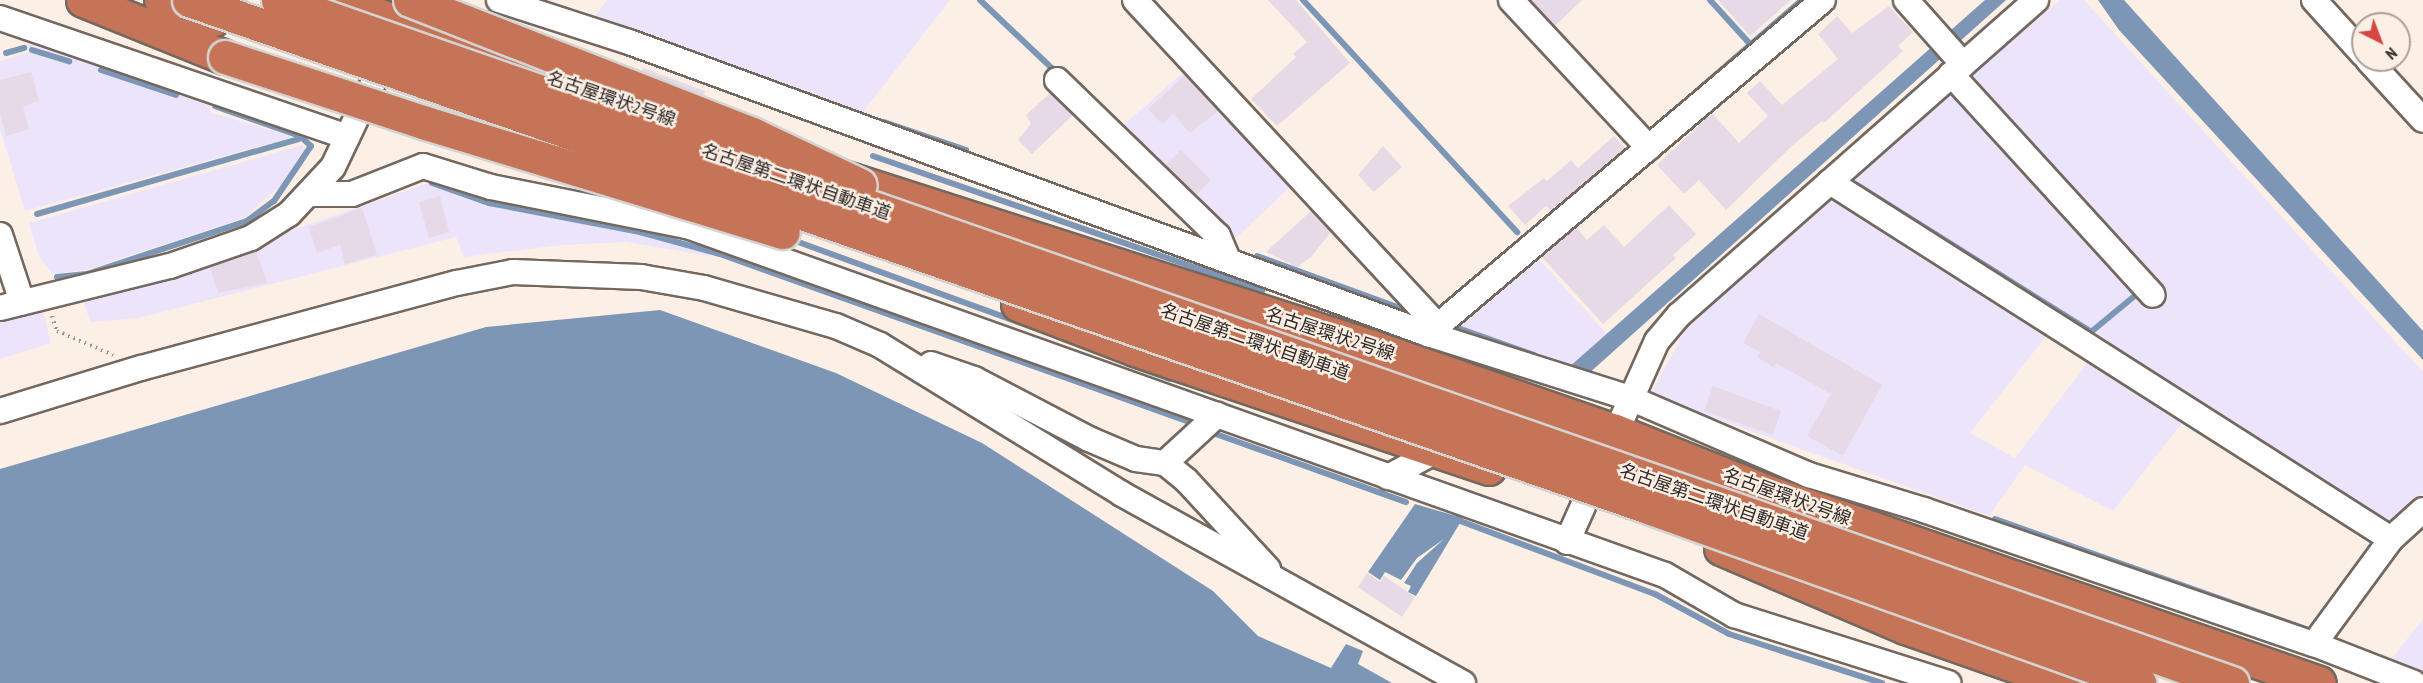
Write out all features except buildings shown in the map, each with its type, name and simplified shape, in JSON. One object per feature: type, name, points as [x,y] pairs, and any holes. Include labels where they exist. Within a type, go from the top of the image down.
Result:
[{"type":"highway","points":[[83,0],[225,57],[426,123],[807,240],[1020,291]]},
{"type":"highway","points":[[161,0],[863,246],[1135,349],[1436,451],[1676,528],[1905,627],[2065,683]]},
{"type":"highway","name":"名古屋第二環状自動車道","points":[[189,0],[1020,291],[1648,507],[2139,683]]},
{"type":"highway","name":"名古屋第二環状自動車道","points":[[278,0],[2232,683]]},
{"type":"highway","name":"名古屋環状2号線","points":[[335,0],[408,8],[553,78],[834,175],[1372,347],[1615,431],[1765,491],[2319,683]]},
{"type":"highway","points":[[408,8],[752,134],[1014,258]]},
{"type":"street","points":[[500,0],[629,42],[969,169],[1278,278],[1630,398],[1809,475],[1924,510],[2314,644],[2414,683]]},
{"type":"street","points":[[1135,0],[1433,330]]},
{"type":"street","points":[[1511,0],[1649,148]]},
{"type":"street","points":[[1433,330],[1823,0]]},
{"type":"street","points":[[1906,0],[1937,34],[1956,64],[2153,295]]},
{"type":"street","points":[[1567,542],[1584,499],[1657,341],[1679,315],[1830,182],[1956,64],[2036,0]]},
{"type":"street","points":[[2314,0],[2351,41]]},
{"type":"street","points":[[0,235],[11,305],[47,299],[170,266],[251,238],[289,214],[333,167],[408,8]]},
{"type":"street","points":[[0,18],[347,137]]},
{"type":"street","points":[[553,78],[629,42]]},
{"type":"street","points":[[2379,72],[2423,120]]},
{"type":"street","points":[[1057,80],[1218,236],[1228,259]]},
{"type":"street","points":[[310,194],[352,194],[423,166],[491,188],[687,226],[1567,542],[1665,575],[1734,615],[1948,683]]},
{"type":"street","points":[[1830,182],[2391,539]]},
{"type":"street","points":[[0,411],[141,368],[457,283],[513,272],[641,277],[704,288],[825,322],[880,345],[974,379],[1136,459],[1165,464],[1186,480],[1281,584]]},
{"type":"street","points":[[1278,278],[1314,299],[1372,347]]},
{"type":"street","points":[[880,345],[1122,494],[1462,683]]},
{"type":"street","points":[[1165,464],[1217,415]]},
{"type":"street","points":[[1388,477],[1436,451]]},
{"type":"street","points":[[1765,491],[1809,475]]},
{"type":"street","points":[[2314,644],[2391,539],[2423,510]]},
{"type":"path","points":[[47,299],[57,331],[141,368]]},
{"type":"shaded area","points":[[607,0],[950,0],[860,116],[595,16]]},
{"type":"shaded area","points":[[2060,0],[2084,0],[2423,372],[2423,494],[2387,527],[1853,187],[1853,178],[1951,93],[1964,96],[1973,88],[1970,77]]},
{"type":"shaded area","points":[[32,42],[212,101],[210,112],[293,137],[25,211],[0,129],[0,61],[29,52],[28,44]]},
{"type":"shaded area","points":[[1187,69],[1291,186],[1233,241],[1119,129]]},
{"type":"shaded area","points":[[302,145],[306,150],[286,181],[244,218],[86,270],[52,274],[39,256],[29,223]]},
{"type":"shaded area","points":[[431,182],[492,200],[713,244],[710,256],[626,242],[562,245],[464,257],[456,237],[138,318],[90,322],[84,302]]},
{"type":"shaded area","points":[[1831,200],[1842,200],[2050,331],[1970,433],[2015,458],[2092,357],[2186,418],[2113,511],[2025,465],[1989,516],[1650,395],[1687,327]]},
{"type":"shaded area","points":[[1535,255],[1607,334],[1563,373],[1449,328]]},
{"type":"shaded area","points":[[43,310],[51,343],[0,359],[0,319]]},
{"type":"shaded area","points":[[2423,619],[2423,680],[2386,666]]},
{"type":"water","points":[[1985,0],[2006,0],[1587,375],[1568,368]]},
{"type":"water","points":[[2098,0],[2124,0],[2423,331],[2423,360],[2119,30]]},
{"type":"water","points":[[660,310],[836,373],[982,443],[1213,591],[1258,636],[1331,668],[1346,644],[1363,651],[1358,664],[1392,683],[0,683],[0,469],[486,327]]},
{"type":"water","points":[[1415,504],[1463,518],[1416,596],[1408,592],[1411,586],[1404,583],[1417,563],[1444,539],[1417,558],[1401,580],[1385,572],[1380,580],[1368,572]]},
{"type":"waterway","points":[[980,0],[1057,73]]},
{"type":"waterway","points":[[1303,0],[1517,232]]},
{"type":"waterway","points":[[1710,0],[1750,44]]},
{"type":"waterway","points":[[1698,90],[1802,0]]},
{"type":"waterway","points":[[6,53],[24,48]]},
{"type":"waterway","points":[[32,50],[69,61]]},
{"type":"waterway","points":[[101,70],[176,95]]},
{"type":"waterway","points":[[57,277],[87,274],[247,221],[274,201],[311,146],[300,136],[215,106]]},
{"type":"waterway","points":[[884,122],[966,150]]},
{"type":"waterway","points":[[37,214],[298,139],[301,134]]},
{"type":"waterway","points":[[873,156],[1262,291]]},
{"type":"waterway","points":[[432,183],[489,203],[640,232],[720,254],[1195,424]]},
{"type":"waterway","points":[[1857,185],[2091,332],[2137,294]]},
{"type":"waterway","points":[[790,239],[1040,330]]},
{"type":"waterway","points":[[1257,256],[1400,308]]},
{"type":"waterway","points":[[1455,327],[1534,355]]},
{"type":"waterway","points":[[1134,366],[1170,379]]},
{"type":"waterway","points":[[1213,433],[1406,502]]},
{"type":"waterway","points":[[1455,519],[1655,594],[1729,634],[1882,683]]},
{"type":"waterway","points":[[1995,519],[2309,630]]}]
